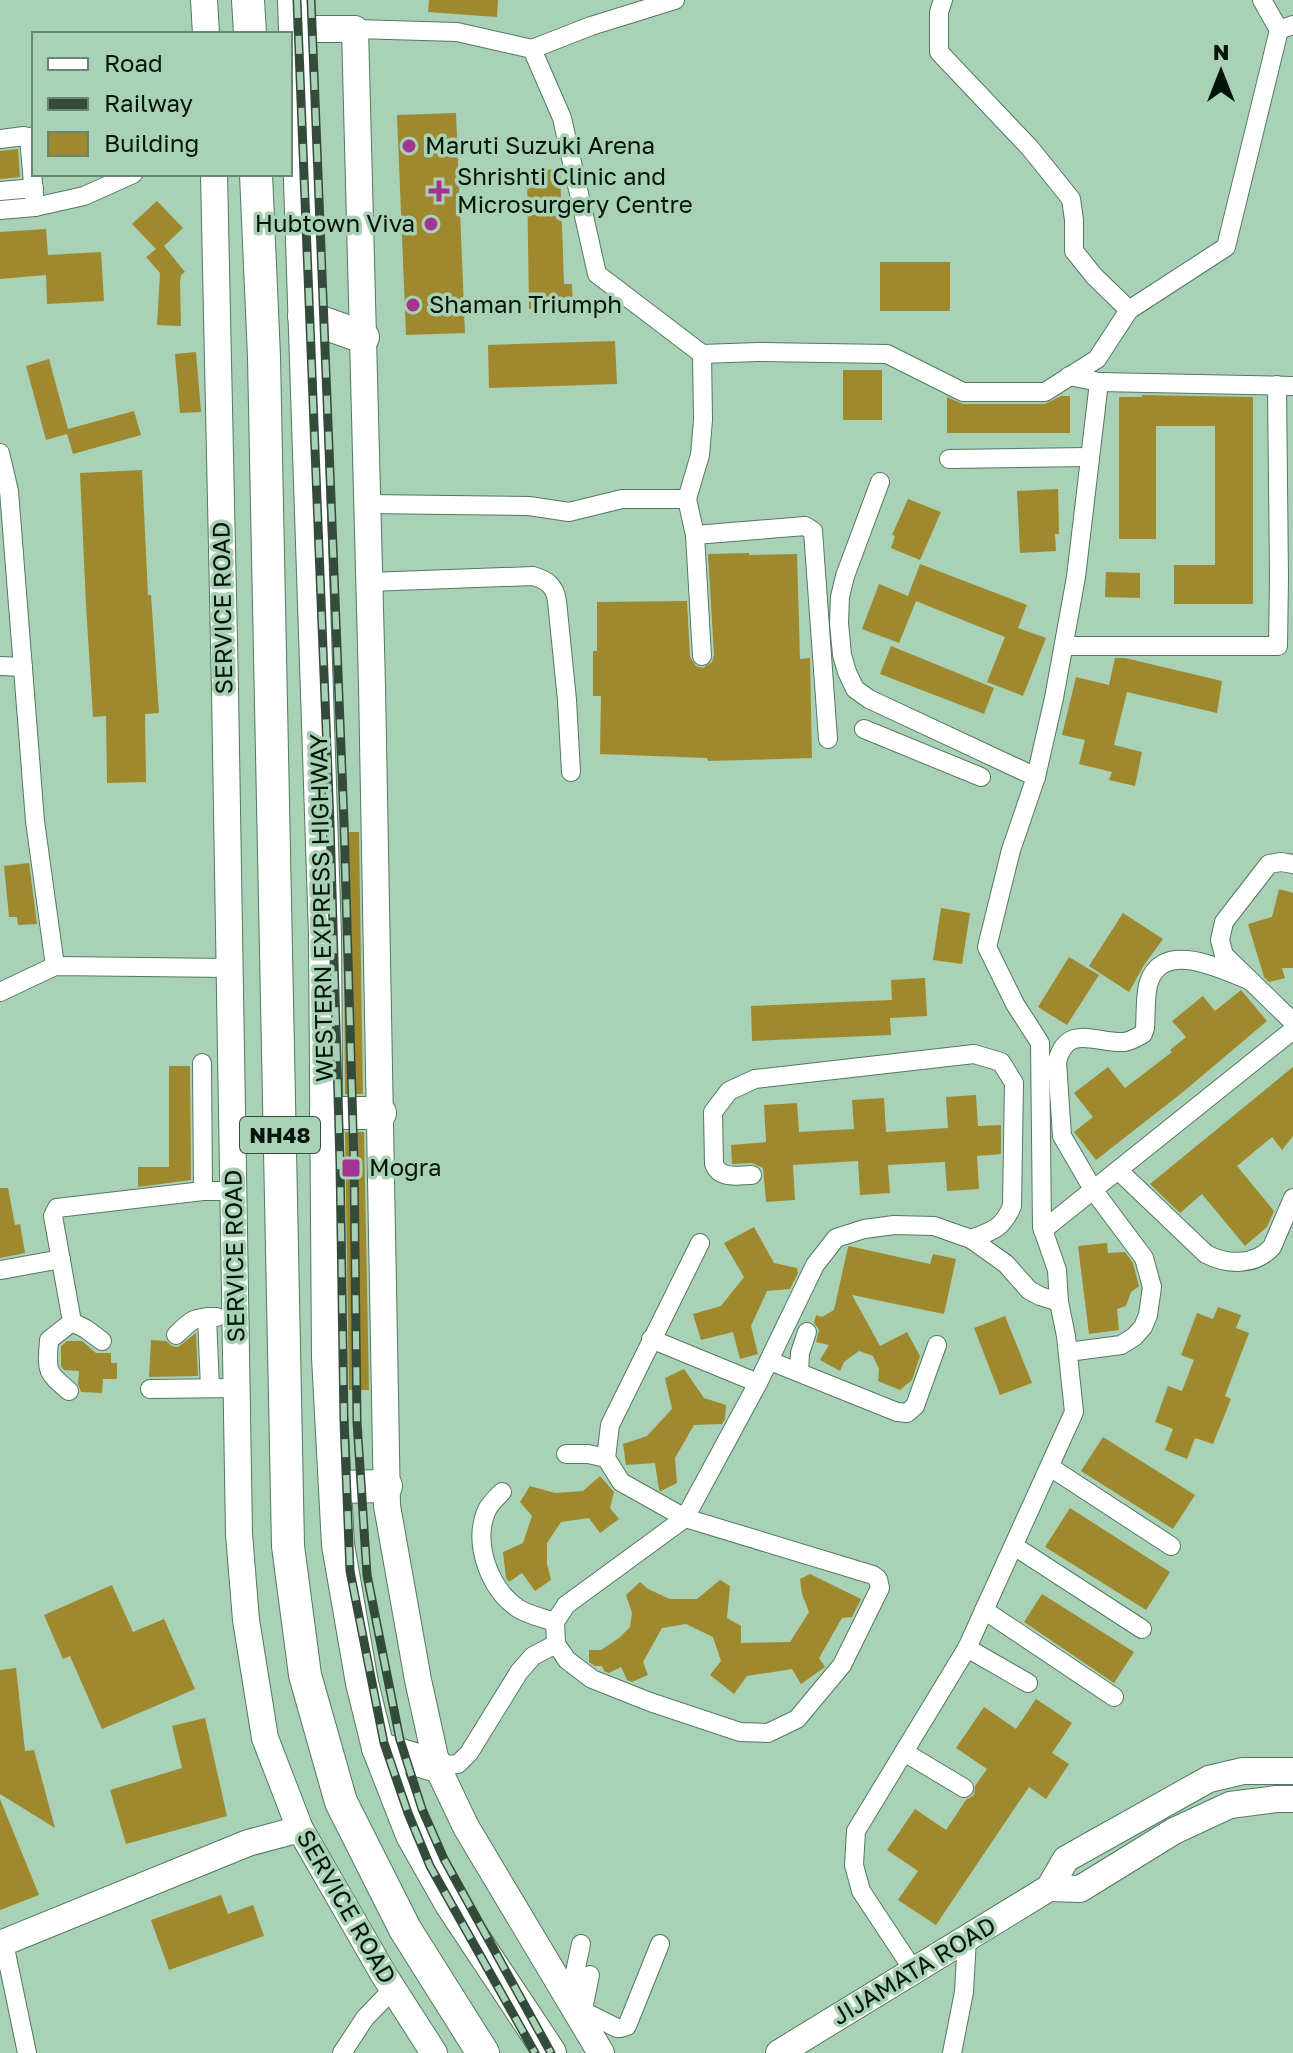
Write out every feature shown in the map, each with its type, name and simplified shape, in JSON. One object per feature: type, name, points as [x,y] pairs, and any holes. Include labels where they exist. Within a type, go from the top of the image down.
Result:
[{"type":"highway","points":[[248,0],[250,32]]},
{"type":"highway","name":"WESTERN EXPRESS HIGHWAY","points":[[294,15],[325,935],[328,1357],[338,1545],[362,1683],[378,1748],[412,1835],[451,1904],[550,2053]]},
{"type":"highway","name":"WESTERN EXPRESS HIGHWAY","points":[[256,176],[264,373],[288,1546],[305,1675],[341,1802],[405,1929],[483,2053]]},
{"type":"highway","points":[[304,316],[363,337]]},
{"type":"highway","points":[[326,1113],[380,1113]]},
{"type":"highway","points":[[335,1487],[386,1486]]},
{"type":"highway","points":[[378,1748],[437,1766]]},
{"type":"street","points":[[204,0],[206,32]]},
{"type":"street","points":[[294,15],[355,29],[457,32],[532,49],[591,26],[675,0]]},
{"type":"street","points":[[943,0],[939,12],[939,52],[1030,148],[1071,199],[1074,251],[1094,276],[1129,310]]},
{"type":"street","points":[[532,49],[562,118],[597,274],[702,354],[887,354],[963,392],[1045,392],[1097,359],[1129,310],[1226,247],[1286,27],[1262,0]]},
{"type":"street","points":[[355,29],[387,1506],[415,1666],[437,1766],[466,1827],[578,2009],[610,2051]]},
{"type":"street","points":[[0,139],[29,137],[32,168]]},
{"type":"street","points":[[33,176],[35,207]]},
{"type":"street","points":[[0,210],[35,207],[84,196],[129,176]]},
{"type":"street","name":"SERVICE ROAD","points":[[214,176],[239,1534],[246,1620],[265,1738],[300,1829],[434,2053]]},
{"type":"street","points":[[0,191],[34,188]]},
{"type":"street","points":[[702,354],[700,455],[687,499],[695,535],[702,656]]},
{"type":"street","points":[[1064,646],[1278,646],[1285,386],[1099,382],[1069,376]]},
{"type":"street","points":[[914,1971],[861,1891],[854,1865],[856,1831],[967,1648],[1074,1412],[1057,1270],[1043,1230],[1040,1043],[1015,1004],[987,947],[1011,850],[1036,777],[1064,646],[1085,515],[1099,382]]},
{"type":"street","points":[[0,453],[9,491],[35,821],[55,966]]},
{"type":"street","points":[[949,459],[1089,457]]},
{"type":"street","points":[[880,482],[840,597],[842,655],[855,689],[869,699],[1036,777]]},
{"type":"street","points":[[367,504],[529,506],[569,512],[622,499],[687,499]]},
{"type":"street","points":[[695,535],[805,526],[813,531],[828,739]]},
{"type":"street","points":[[369,582],[533,576],[551,585],[557,601],[571,772]]},
{"type":"street","points":[[0,666],[23,667]]},
{"type":"street","points":[[920,752],[930,728]]},
{"type":"street","points":[[864,729],[981,777]]},
{"type":"street","points":[[1043,1230],[1292,1031],[1251,981],[1224,955],[1220,940],[1224,922],[1269,864],[1293,864]]},
{"type":"street","points":[[1068,1352],[1121,1345],[1134,1337],[1148,1315],[1152,1287],[1144,1258],[1094,1191],[1062,1136],[1057,1062],[1063,1046],[1086,1037],[1124,1042],[1143,1034],[1149,983],[1156,969],[1166,962],[1189,960],[1251,981]]},
{"type":"street","points":[[0,992],[55,966],[230,968]]},
{"type":"street","points":[[752,1175],[724,1175],[717,1171],[714,1164],[713,1112],[729,1091],[755,1079],[974,1054],[1001,1062],[1014,1083],[1012,1206],[1006,1222],[971,1239]]},
{"type":"street","points":[[202,1063],[203,1191]]},
{"type":"street","points":[[1119,1171],[1206,1254],[1228,1262],[1250,1261],[1266,1254],[1293,1198]]},
{"type":"street","points":[[72,1322],[53,1216],[57,1208],[203,1191],[233,1191]]},
{"type":"street","points":[[700,1243],[610,1425],[606,1458],[621,1482],[685,1518],[859,1571],[878,1579],[880,1588],[842,1665],[797,1719],[768,1733],[740,1732],[592,1679],[567,1660],[556,1644],[555,1622],[566,1605],[685,1518],[770,1361],[815,1265],[836,1238],[864,1229],[894,1225],[934,1226],[971,1239],[1006,1264],[1029,1290],[1059,1302]]},
{"type":"street","points":[[1,1270],[61,1259]]},
{"type":"street","points":[[207,1317],[210,1388]]},
{"type":"street","points":[[176,1335],[192,1319],[236,1318]]},
{"type":"street","points":[[72,1322],[102,1341]]},
{"type":"street","points":[[69,1391],[51,1376],[48,1368],[49,1340],[72,1322]]},
{"type":"street","points":[[799,1372],[800,1353],[807,1332]]},
{"type":"street","points":[[651,1339],[758,1383]]},
{"type":"street","points":[[770,1361],[897,1412],[907,1413],[915,1406],[937,1345]]},
{"type":"street","points":[[150,1389],[237,1388]]},
{"type":"street","points":[[566,1454],[606,1458]]},
{"type":"street","points":[[1050,1467],[1171,1546]]},
{"type":"street","points":[[502,1492],[484,1518],[482,1541],[488,1571],[506,1598],[520,1610],[555,1622]]},
{"type":"street","points":[[1014,1546],[1142,1629]]},
{"type":"street","points":[[984,1610],[1114,1697]]},
{"type":"street","points":[[437,1766],[458,1764],[469,1753],[519,1672],[533,1656],[556,1644]]},
{"type":"street","points":[[967,1648],[1028,1683]]},
{"type":"street","points":[[904,1752],[964,1788]]},
{"type":"street","name":"JIJAMATA ROAD","points":[[779,2053],[1049,1888],[1066,1859],[1209,1779],[1243,1771],[1293,1771]]},
{"type":"street","name":"JIJAMATA ROAD","points":[[1049,1888],[1080,1889],[1174,1831],[1230,1805],[1293,1799]]},
{"type":"street","points":[[27,2053],[2,1943],[248,1843],[300,1829]]},
{"type":"street","points":[[952,2053],[964,1992],[967,1938]]},
{"type":"street","points":[[578,2009],[581,1944]]},
{"type":"street","points":[[578,2009],[617,2028],[624,2028],[660,1944]]},
{"type":"street","points":[[578,2009],[590,1975]]},
{"type":"street","points":[[342,2053],[365,2018],[393,1989]]},
{"type":"building","points":[[429,0],[498,0],[497,17],[428,12]]},
{"type":"building","name":"Hubtown Viva","points":[[456,113],[465,333],[406,335],[397,115]]},
{"type":"building","points":[[18,149],[20,177],[0,179],[0,151]]},
{"type":"building","points":[[560,169],[564,284],[572,284],[573,307],[529,309],[527,171]]},
{"type":"building","points":[[157,201],[183,228],[164,246],[185,272],[180,282],[181,326],[157,325],[160,273],[146,257],[156,249],[132,224]]},
{"type":"building","points":[[46,229],[48,255],[101,252],[104,301],[47,304],[46,275],[0,279],[0,232]]},
{"type":"building","points":[[880,262],[950,262],[950,311],[880,311]]},
{"type":"building","points":[[615,341],[617,384],[489,388],[488,345]]},
{"type":"building","points":[[196,352],[201,412],[180,413],[175,354]]},
{"type":"building","points":[[49,359],[68,429],[134,411],[141,435],[73,454],[67,434],[46,440],[26,366]]},
{"type":"building","points":[[843,370],[882,370],[882,420],[843,420]]},
{"type":"building","points":[[1061,396],[1070,396],[1070,433],[947,433],[947,397],[963,404],[1045,404]]},
{"type":"building","points":[[1119,397],[1253,397],[1253,604],[1174,604],[1174,565],[1215,565],[1215,426],[1156,426],[1156,539],[1119,539]]},
{"type":"building","points":[[142,470],[148,595],[151,595],[159,713],[145,714],[146,782],[107,783],[106,716],[93,717],[80,473]]},
{"type":"building","points":[[1058,489],[1059,534],[1055,534],[1056,551],[1020,553],[1017,491]]},
{"type":"building","points":[[908,499],[941,512],[920,560],[891,548],[895,536],[892,535]]},
{"type":"building","points":[[708,554],[797,554],[800,659],[810,658],[812,758],[708,761],[707,758],[600,754],[601,696],[593,696],[597,602],[687,601],[690,657],[696,666],[703,668],[712,662],[714,655]]},
{"type":"building","points":[[920,564],[1027,605],[1018,628],[1046,638],[1023,696],[987,682],[1005,637],[916,601],[899,643],[862,629],[879,584],[908,596]]},
{"type":"building","points":[[1106,572],[1140,573],[1140,598],[1105,597]]},
{"type":"building","points":[[891,646],[994,688],[984,714],[880,674]]},
{"type":"building","points":[[1115,658],[1222,681],[1217,713],[1127,692],[1114,745],[1142,752],[1135,786],[1109,780],[1112,772],[1079,764],[1085,740],[1062,735],[1076,677],[1109,685]]},
{"type":"building","points":[[341,832],[359,832],[363,1094],[345,1094]]},
{"type":"building","points":[[29,863],[37,924],[18,925],[17,917],[9,917],[4,866]]},
{"type":"building","points":[[1279,889],[1293,893],[1293,968],[1282,968],[1285,978],[1269,982],[1264,977],[1248,924],[1272,917]]},
{"type":"building","points":[[941,908],[970,913],[962,964],[933,960]]},
{"type":"building","points":[[1123,913],[1163,939],[1129,992],[1089,966]]},
{"type":"building","points":[[1069,957],[1099,975],[1067,1025],[1038,1007]]},
{"type":"building","points":[[925,978],[927,1016],[890,1018],[891,1035],[752,1041],[751,1006],[892,1000],[891,980]]},
{"type":"building","points":[[1241,990],[1267,1021],[1096,1160],[1074,1132],[1093,1117],[1074,1093],[1108,1067],[1125,1088],[1172,1052],[1170,1050],[1186,1037],[1172,1021],[1203,996],[1215,1011]]},
{"type":"building","points":[[169,1066],[190,1066],[191,1180],[138,1187],[138,1167],[169,1167]]},
{"type":"building","points":[[1293,1067],[1293,1136],[1282,1150],[1272,1137],[1237,1166],[1274,1211],[1267,1227],[1245,1246],[1202,1194],[1180,1213],[1150,1184]]},
{"type":"building","points":[[976,1095],[978,1126],[1001,1125],[1001,1154],[977,1156],[979,1189],[947,1191],[945,1162],[888,1165],[890,1193],[860,1195],[858,1161],[793,1165],[795,1200],[766,1202],[763,1168],[752,1163],[732,1164],[731,1145],[766,1142],[764,1105],[797,1103],[799,1132],[854,1129],[852,1100],[884,1098],[886,1132],[948,1128],[946,1097]]},
{"type":"building","points":[[345,1132],[364,1132],[369,1390],[349,1390]]},
{"type":"building","points":[[0,1188],[8,1188],[15,1225],[20,1224],[25,1253],[0,1258]]},
{"type":"building","points":[[754,1227],[774,1263],[797,1268],[798,1273],[790,1289],[767,1291],[751,1326],[758,1354],[740,1359],[733,1332],[701,1340],[693,1314],[721,1306],[744,1277],[724,1243]]},
{"type":"building","points":[[1107,1243],[1108,1253],[1125,1252],[1133,1263],[1139,1286],[1131,1292],[1126,1306],[1117,1309],[1119,1330],[1089,1334],[1078,1246]]},
{"type":"building","points":[[849,1246],[930,1264],[933,1254],[956,1259],[944,1314],[852,1295],[880,1346],[907,1332],[920,1356],[912,1380],[900,1390],[878,1381],[879,1369],[873,1356],[859,1351],[844,1362],[840,1371],[820,1360],[829,1345],[816,1342],[819,1330],[814,1323],[816,1315],[822,1317],[834,1310]]},
{"type":"building","points":[[1218,1307],[1241,1315],[1236,1328],[1249,1333],[1225,1396],[1231,1399],[1213,1444],[1195,1438],[1187,1459],[1165,1450],[1173,1429],[1155,1422],[1168,1386],[1182,1391],[1194,1360],[1181,1355],[1197,1313],[1213,1319]]},
{"type":"building","points":[[1005,1316],[1032,1383],[1000,1395],[974,1328]]},
{"type":"building","points":[[196,1333],[198,1376],[149,1377],[151,1340],[166,1341],[178,1347]]},
{"type":"building","points":[[67,1341],[82,1341],[96,1353],[111,1353],[111,1363],[117,1363],[117,1379],[103,1379],[102,1393],[81,1392],[79,1371],[64,1370],[61,1366],[61,1346]]},
{"type":"building","points":[[684,1369],[704,1398],[726,1405],[725,1419],[722,1424],[694,1425],[675,1458],[677,1483],[661,1491],[655,1463],[626,1465],[623,1444],[647,1436],[672,1409],[665,1378]]},
{"type":"building","points":[[1103,1437],[1195,1495],[1173,1529],[1081,1471]]},
{"type":"building","points":[[600,1476],[614,1492],[610,1508],[619,1519],[600,1533],[589,1518],[561,1522],[547,1543],[551,1580],[535,1591],[522,1573],[509,1582],[503,1552],[523,1543],[532,1516],[520,1502],[530,1486],[555,1493],[583,1491]]},
{"type":"building","points":[[1070,1508],[1170,1572],[1146,1610],[1045,1547]]},
{"type":"building","points":[[810,1574],[861,1599],[852,1617],[842,1618],[819,1658],[825,1667],[801,1684],[792,1669],[747,1676],[734,1694],[710,1675],[721,1661],[713,1637],[686,1624],[662,1628],[643,1662],[648,1675],[632,1682],[627,1680],[621,1667],[609,1673],[602,1666],[589,1662],[589,1650],[601,1650],[630,1627],[632,1613],[626,1595],[640,1582],[670,1599],[697,1599],[720,1580],[730,1586],[727,1618],[741,1626],[741,1643],[790,1642],[809,1612],[800,1579]]},
{"type":"building","points":[[112,1585],[133,1632],[164,1619],[195,1689],[102,1729],[70,1656],[63,1659],[44,1615]]},
{"type":"building","points":[[1042,1594],[1134,1652],[1114,1683],[1024,1622]]},
{"type":"building","points":[[16,1668],[25,1751],[34,1750],[55,1828],[0,1794],[0,1670]]},
{"type":"building","points":[[1036,1699],[1072,1723],[1052,1753],[1069,1764],[1046,1799],[1029,1787],[936,1925],[898,1900],[918,1871],[887,1850],[915,1809],[946,1830],[966,1800],[974,1795],[975,1786],[987,1769],[956,1748],[984,1707],[1016,1729]]},
{"type":"building","points":[[205,1718],[227,1816],[126,1844],[110,1790],[182,1768],[172,1726]]},
{"type":"building","points":[[0,1799],[39,1895],[0,1910]]},
{"type":"building","points":[[221,1895],[228,1914],[253,1905],[264,1936],[169,1970],[151,1920]]},
{"type":"railway","points":[[297,0],[330,824],[350,1571],[384,1743],[408,1813],[430,1866],[535,2053]]},
{"type":"railway","points":[[311,0],[344,823],[354,1164],[357,1422],[367,1575],[400,1740],[422,1809],[444,1859],[551,2053]]},
{"type":"place","name":"Maruti Suzuki Arena","points":[[409,146]]},
{"type":"place","name":"Shrishti Clinic and Microsurgery Centre","points":[[439,191]]},
{"type":"place","name":"Hubtown Viva","points":[[431,224]]},
{"type":"place","name":"Shaman Triumph","points":[[413,305]]},
{"type":"place","name":"Mogra","points":[[351,1168]]}]
